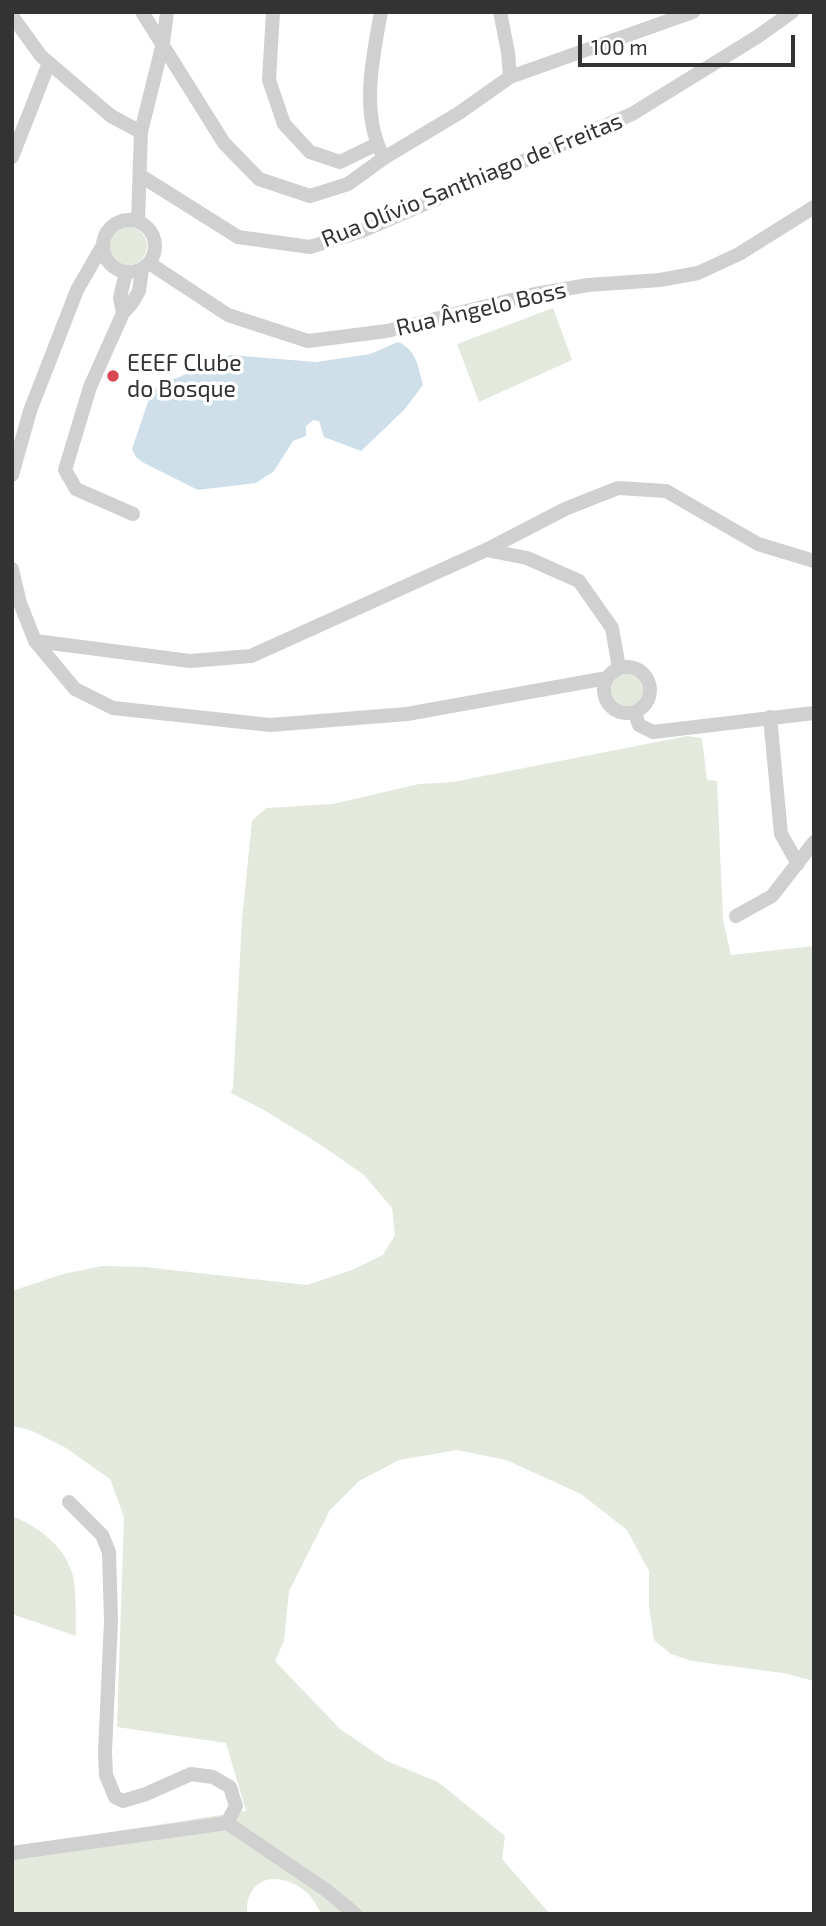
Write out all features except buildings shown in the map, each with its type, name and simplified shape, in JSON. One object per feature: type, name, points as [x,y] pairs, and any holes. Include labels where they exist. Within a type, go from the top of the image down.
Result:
[{"type":"street","points":[[142,12],[224,143],[259,179],[310,196],[348,184],[510,77],[693,12]]},
{"type":"street","points":[[138,221],[141,132],[163,43],[167,12]]},
{"type":"street","points":[[273,12],[269,80],[284,124],[310,152],[341,162],[377,144]]},
{"type":"street","points":[[381,12],[375,45],[370,112],[377,144],[384,158]]},
{"type":"street","points":[[500,12],[510,77]]},
{"type":"street","name":"Rua Olívio Santhiago de Freitas","points":[[141,176],[238,237],[310,247],[362,231],[632,114],[757,37],[792,12]]},
{"type":"street","points":[[12,16],[41,56],[111,116],[141,132]]},
{"type":"street","points":[[12,157],[49,63]]},
{"type":"street","name":"Rua Ângelo Boss","points":[[146,266],[228,315],[308,341],[387,331],[588,285],[660,280],[698,273],[739,254],[814,207]]},
{"type":"street","points":[[12,475],[30,411],[77,290],[103,245],[107,231],[113,225],[129,219],[138,221],[152,231],[156,247],[146,266],[139,292],[123,313],[90,387],[65,470],[76,489],[133,513]]},
{"type":"street","points":[[103,245],[105,257],[110,264],[126,272],[146,266]]},
{"type":"street","points":[[123,313],[120,298],[126,272]]},
{"type":"street","points":[[35,641],[190,661],[251,656],[485,550],[565,509],[618,488],[666,491],[758,544],[814,561]]},
{"type":"street","points":[[485,550],[527,558],[579,581],[612,628],[619,668]]},
{"type":"street","points":[[12,569],[20,603],[35,641],[75,690],[113,708],[270,725],[407,714],[607,678],[619,668],[635,668],[648,680],[651,693],[648,700],[635,713],[617,712],[605,700],[603,691],[607,678]]},
{"type":"street","points":[[635,713],[639,725],[653,732],[814,713]]},
{"type":"street","points":[[769,717],[781,834],[799,864]]},
{"type":"street","points":[[736,916],[772,896],[814,842]]},
{"type":"street","points":[[69,1502],[103,1535],[109,1552],[111,1621],[105,1752],[106,1775],[115,1797],[123,1801],[191,1774],[213,1777],[230,1787],[236,1806],[227,1823]]},
{"type":"street","points":[[12,1853],[227,1823],[326,1890],[355,1914]]},
{"type":"shaded area","points":[[128,227],[142,232],[147,246],[142,260],[128,265],[114,260],[109,246],[114,232]]},
{"type":"shaded area","points":[[553,308],[572,360],[479,402],[457,344]]},
{"type":"shaded area","points":[[398,342],[413,354],[423,385],[404,410],[361,451],[324,437],[319,421],[313,420],[306,426],[306,436],[293,441],[274,471],[256,483],[198,490],[142,462],[132,449],[151,393],[163,381],[177,378],[230,355],[316,362],[370,354]]},
{"type":"shaded area","points":[[627,674],[638,679],[643,690],[638,701],[627,706],[616,701],[611,690],[616,679]]},
{"type":"shaded area","points":[[687,736],[702,738],[707,780],[717,781],[723,920],[731,955],[814,946],[814,1681],[783,1673],[692,1661],[671,1654],[654,1640],[649,1607],[649,1571],[627,1530],[581,1494],[506,1460],[457,1450],[399,1460],[359,1481],[330,1510],[289,1591],[284,1641],[275,1661],[340,1729],[387,1761],[438,1782],[505,1836],[502,1859],[550,1914],[322,1914],[305,1891],[290,1882],[274,1879],[260,1883],[254,1889],[248,1899],[247,1914],[12,1914],[12,1849],[31,1858],[119,1831],[246,1811],[226,1743],[117,1727],[124,1517],[110,1479],[66,1448],[30,1430],[12,1426],[12,1291],[63,1274],[102,1266],[144,1267],[307,1285],[352,1270],[383,1255],[395,1235],[392,1208],[364,1175],[318,1143],[231,1093],[242,920],[252,821],[266,808],[333,804],[419,784],[453,782]]},
{"type":"shaded area","points":[[12,1516],[41,1532],[64,1556],[73,1576],[76,1636],[12,1614]]},
{"type":"place","name":"EEEF Clube do Bosque","points":[[113,376]]}]
